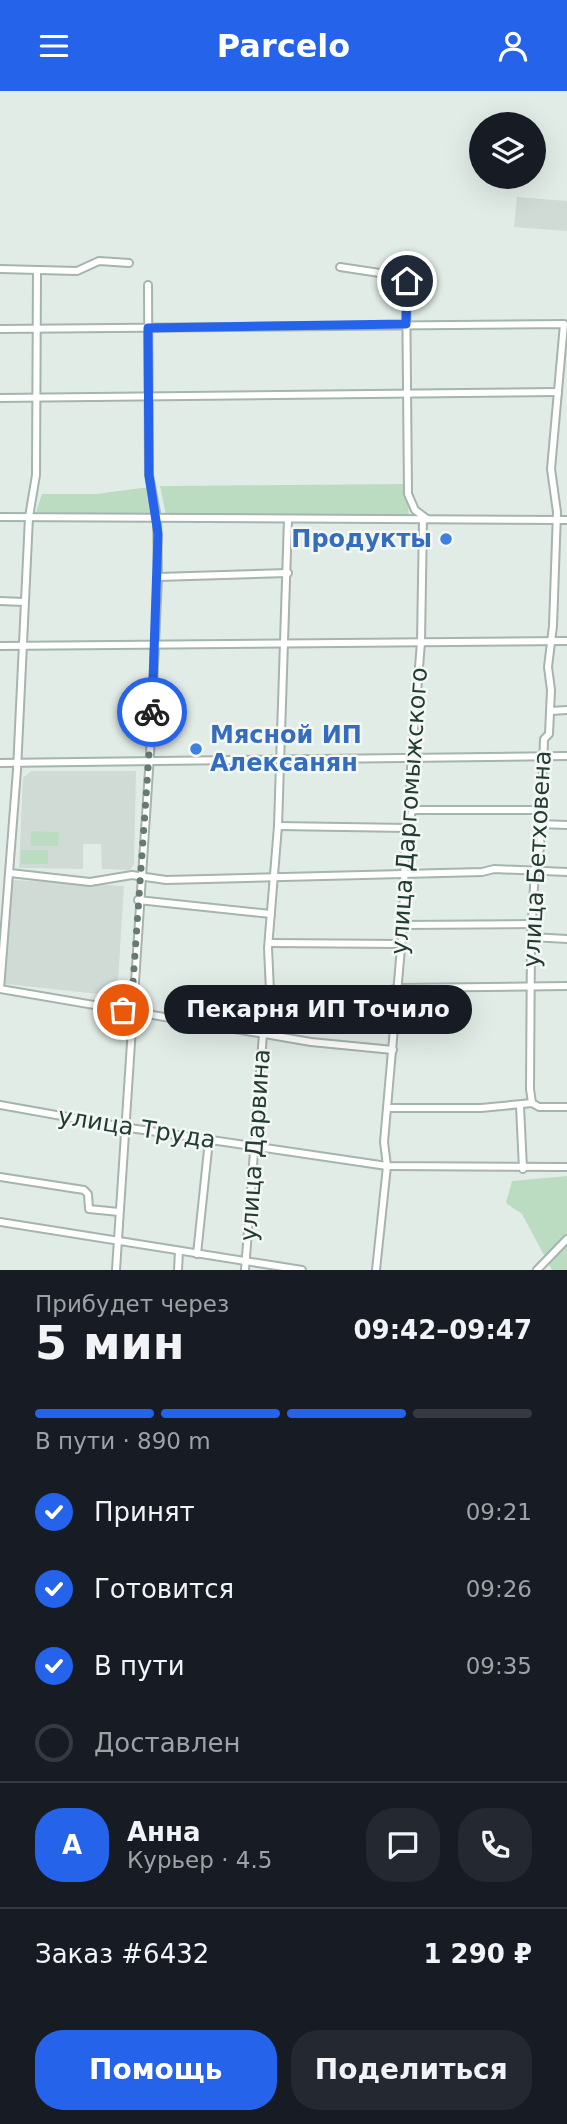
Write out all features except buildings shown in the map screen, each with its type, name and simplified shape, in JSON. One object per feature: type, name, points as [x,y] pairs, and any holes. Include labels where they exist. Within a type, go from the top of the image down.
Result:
[{"type":"street","points":[[0,269],[78,271],[99,261],[129,263]]},
{"type":"street","points":[[340,268],[406,277],[408,494],[415,510],[425,519]]},
{"type":"street","points":[[37,270],[36,475],[29,517],[10,874],[0,989],[263,1034],[348,1047],[393,1050]]},
{"type":"street","points":[[116,1270],[123,1127],[149,762],[158,577],[158,518],[149,475],[148,285]]},
{"type":"street","points":[[0,329],[406,324]]},
{"type":"street","name":"улица Бетховена","points":[[406,324],[564,324],[551,469],[557,519],[548,667],[551,711],[549,734],[544,739],[540,848],[535,869],[531,937],[532,1103]]},
{"type":"street","points":[[0,398],[398,393],[408,396],[427,392],[558,392]]},
{"type":"street","points":[[0,517],[567,520]]},
{"type":"street","name":"улица Дарвина","points":[[246,1270],[253,1146],[263,1034],[270,991],[268,977],[281,760],[288,519]]},
{"type":"street","name":"улица Даргомыжского","points":[[376,1270],[387,1166],[384,1142],[403,925],[408,828],[412,810],[425,519]]},
{"type":"street","points":[[158,577],[288,573]]},
{"type":"street","points":[[0,601],[24,601]]},
{"type":"street","points":[[0,646],[567,642]]},
{"type":"street","points":[[551,711],[567,711]]},
{"type":"street","points":[[0,763],[567,757]]},
{"type":"street","points":[[412,810],[541,810]]},
{"type":"street","points":[[539,824],[567,825]]},
{"type":"street","points":[[278,826],[408,828]]},
{"type":"street","points":[[0,876],[10,874],[90,882],[140,875],[166,880],[406,871],[535,869],[567,872]]},
{"type":"street","points":[[138,900],[271,914]]},
{"type":"street","points":[[403,925],[532,924]]},
{"type":"street","points":[[531,937],[567,939]]},
{"type":"street","points":[[270,943],[400,944]]},
{"type":"street","points":[[270,991],[387,992],[397,988],[567,986]]},
{"type":"street","points":[[387,1108],[520,1106],[532,1103],[539,1107],[567,1107]]},
{"type":"street","name":"улица Труда","points":[[0,1105],[123,1127],[387,1166],[567,1167]]},
{"type":"street","points":[[520,1106],[523,1168]]},
{"type":"street","points":[[197,1254],[209,1140]]},
{"type":"street","points":[[0,1177],[84,1190],[89,1194],[89,1209],[119,1212]]},
{"type":"street","points":[[0,1222],[302,1270]]},
{"type":"street","points":[[537,1270],[567,1240]]},
{"type":"street","points":[[178,1270],[179,1251]]},
{"type":"shaded area","points":[[517,197],[567,201],[567,231],[514,227]]},
{"type":"shaded area","points":[[31,771],[136,771],[134,864],[130,870],[102,869],[101,844],[83,844],[83,869],[19,868],[23,778]]},
{"type":"shaded area","points":[[12,880],[124,886],[117,996],[5,984]]},
{"type":"green space","points":[[406,484],[409,516],[166,515],[160,486]]},
{"type":"green space","points":[[150,487],[154,511],[148,515],[36,512],[42,494],[96,494]]},
{"type":"green space","points":[[31,831],[59,832],[58,846],[31,846]]},
{"type":"green space","points":[[21,850],[48,850],[48,864],[21,864]]},
{"type":"green space","points":[[567,1176],[567,1270],[552,1270],[522,1214],[506,1203],[512,1181]]},
{"type":"way so far","points":[[123,1010],[131,1011],[152,712]]},
{"type":"place","name":"Продукты","points":[[446,539]]},
{"type":"place","name":"Мясной ИП Алексанян","points":[[196,749]]},
{"type":"place","name":"Пекарня ИП Точило","points":[[123,1010]]},
{"type":"route","points":[[152,712],[158,518],[149,475],[148,328],[406,324],[407,281]]}]
